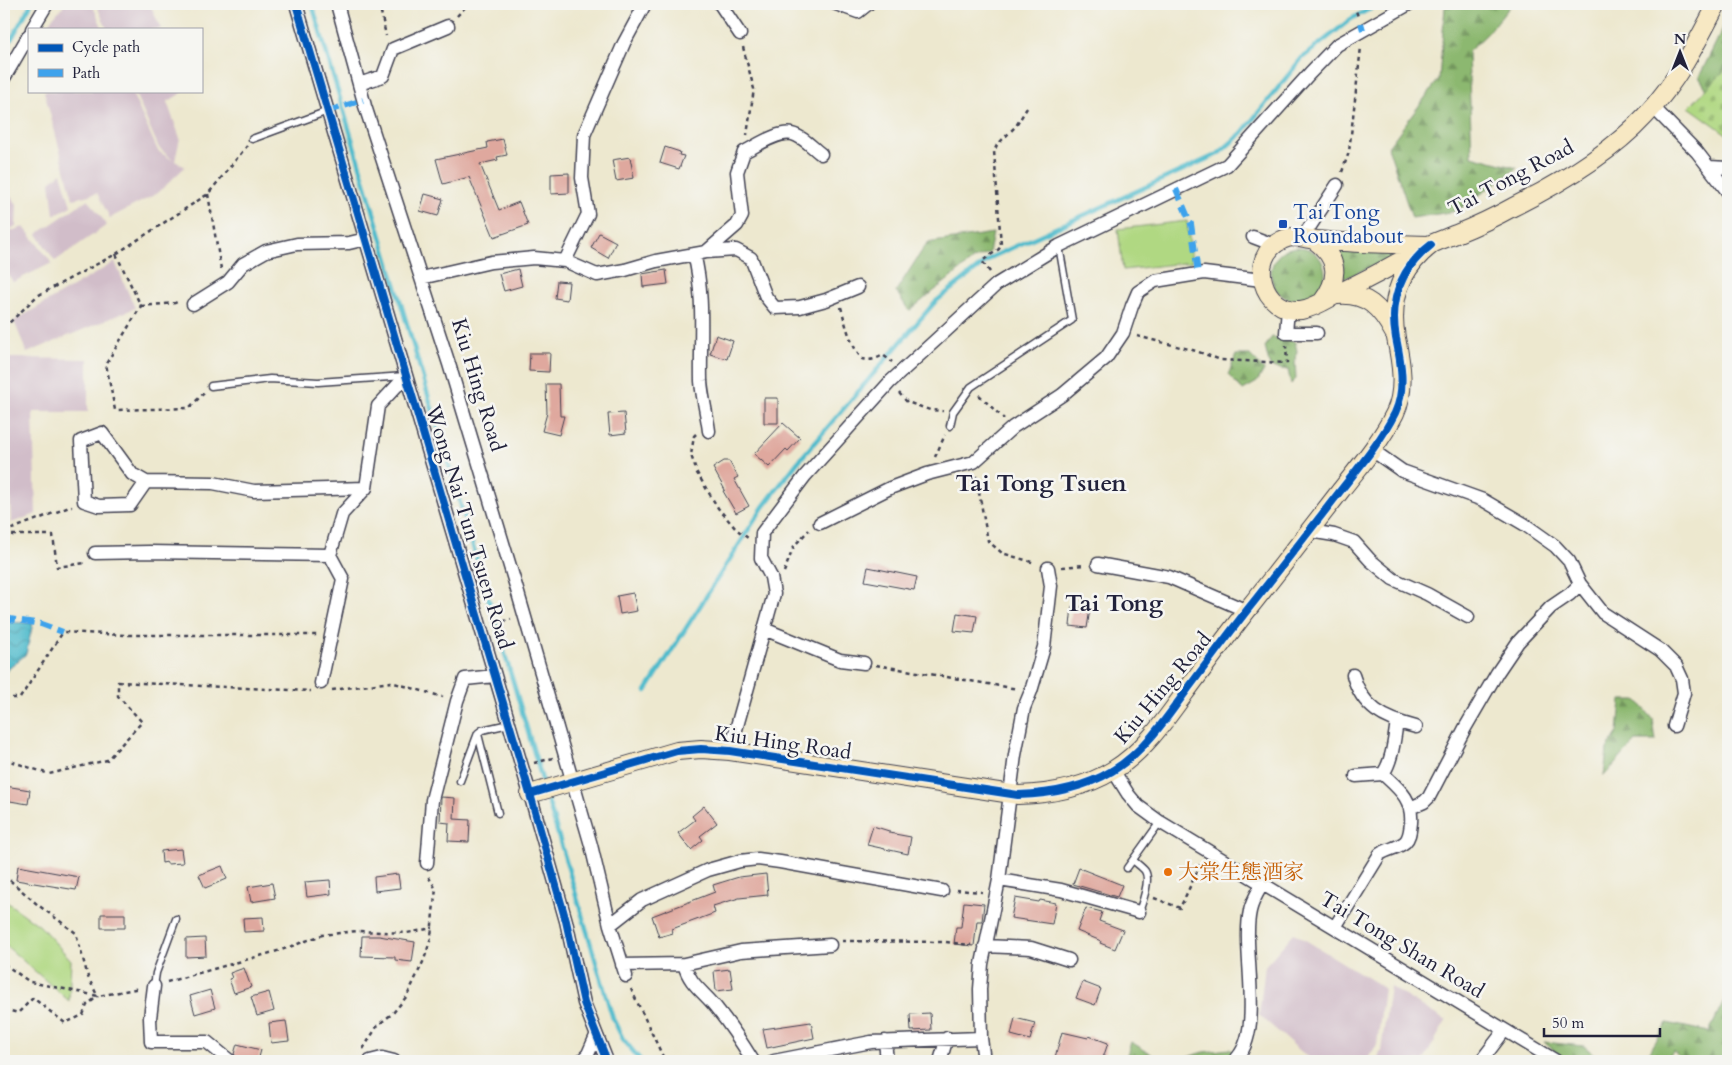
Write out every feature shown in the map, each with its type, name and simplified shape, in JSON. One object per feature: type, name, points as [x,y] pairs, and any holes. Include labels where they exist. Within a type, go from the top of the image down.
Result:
[{"type":"street","points":[[33,28],[47,4]]},
{"type":"street","name":"Wong Nai Tun Tsuen Road","points":[[296,4],[530,794],[566,921],[584,1003],[607,1061]]},
{"type":"street","name":"Kiu Hing Road","points":[[336,4],[359,84],[516,584],[624,971]]},
{"type":"street","points":[[565,261],[588,214],[582,178],[584,135],[624,43],[646,4]]},
{"type":"street","points":[[720,4],[740,34]]},
{"type":"street","points":[[836,4],[858,12],[868,4]]},
{"type":"street","points":[[730,751],[774,594],[771,577],[761,558],[762,533],[805,476],[890,382],[997,284],[1059,246],[1227,165],[1337,45],[1409,4]]},
{"type":"street","name":"Tai Tong Road","points":[[1288,309],[1301,310],[1329,299],[1431,245],[1490,219],[1582,168],[1632,129],[1653,107],[1685,62],[1717,4]]},
{"type":"street","points":[[359,84],[383,76],[393,49],[448,26]]},
{"type":"street","points":[[4,78],[28,36]]},
{"type":"street","points":[[1653,107],[1697,152],[1728,192]]},
{"type":"street","points":[[709,426],[701,383],[702,343],[698,271],[700,253],[737,225],[742,216],[736,172],[744,152],[782,133],[798,136],[821,154]]},
{"type":"street","points":[[1709,167],[1728,168]]},
{"type":"street","points":[[1337,185],[1308,238],[1324,247],[1331,256],[1334,280],[1329,299],[1354,296],[1375,305],[1387,320],[1396,338]]},
{"type":"street","points":[[1253,237],[1274,245],[1267,252],[1261,274],[1263,286],[1269,296],[1277,304],[1288,309],[1286,333],[1317,333]]},
{"type":"street","name":"Tai Tong Road","points":[[1274,245],[1291,237],[1372,244],[1431,245]]},
{"type":"street","points":[[193,304],[228,282],[243,264],[266,251],[297,244],[349,243],[366,239]]},
{"type":"street","name":"Kiu Hing Road","points":[[530,794],[677,751],[701,749],[730,751],[1011,794],[1038,794],[1060,790],[1097,779],[1113,770],[1153,734],[1372,450],[1396,412],[1402,372],[1394,314],[1400,283],[1410,264],[1431,245]]},
{"type":"street","points":[[421,278],[491,262],[534,258],[565,261],[597,275],[700,253],[736,250],[751,258],[766,297],[775,308],[800,307],[858,286]]},
{"type":"street","points":[[820,523],[890,488],[927,474],[974,462],[1013,427],[1062,394],[1106,358],[1123,333],[1138,292],[1155,281],[1204,273],[1262,280]]},
{"type":"street","points":[[325,687],[331,635],[343,579],[330,555],[342,514],[366,488],[378,406],[406,376]]},
{"type":"street","points":[[146,482],[130,505],[99,506],[84,501],[81,441],[102,433],[132,474],[146,482],[213,484],[254,491],[366,488]]},
{"type":"street","points":[[1372,450],[1402,471],[1483,500],[1524,524],[1555,546],[1569,561],[1580,584],[1603,613],[1660,650],[1676,666],[1682,679],[1684,694],[1674,726]]},
{"type":"street","points":[[1310,531],[1334,535],[1354,542],[1370,560],[1393,579],[1427,594],[1468,617]]},
{"type":"street","points":[[95,553],[330,555]]},
{"type":"street","points":[[1098,564],[1169,577],[1247,611]]},
{"type":"street","points":[[984,1061],[981,1038],[980,989],[982,964],[999,880],[1015,755],[1022,718],[1044,647],[1051,586],[1048,568]]},
{"type":"street","points":[[1410,808],[1424,802],[1429,797],[1465,728],[1497,673],[1518,642],[1551,607],[1570,594],[1580,584]]},
{"type":"street","points":[[764,629],[840,660],[864,663]]},
{"type":"street","points":[[1353,675],[1356,688],[1377,713],[1397,722],[1416,727]]},
{"type":"street","points":[[427,863],[432,800],[457,701],[465,679],[495,676]]},
{"type":"street","points":[[1383,774],[1393,747],[1397,722]]},
{"type":"street","name":"Tai Tong Shan Road","points":[[1113,770],[1138,806],[1160,822],[1556,1061]]},
{"type":"street","points":[[1335,927],[1380,854],[1406,841],[1410,832],[1412,818],[1405,795],[1383,774],[1356,776]]},
{"type":"street","points":[[610,925],[642,900],[708,870],[740,861],[758,859],[942,891]]},
{"type":"street","points":[[999,880],[1061,890],[1139,912]]},
{"type":"street","points":[[1234,1061],[1247,1041],[1250,1024],[1248,923],[1253,901],[1263,884]]},
{"type":"street","points":[[624,971],[684,964],[741,951],[830,945]]},
{"type":"street","points":[[985,946],[1031,948],[1069,960]]},
{"type":"street","points":[[684,964],[688,977],[716,1007],[753,1061]]},
{"type":"street","points":[[154,986],[150,1018],[151,1042],[207,1042],[230,1061]]},
{"type":"street","points":[[1481,1061],[1504,1030]]},
{"type":"street","points":[[581,1061],[588,1054],[596,1036]]},
{"type":"street","points":[[940,1061],[947,1038]]},
{"type":"street","points":[[774,1061],[823,1056],[885,1041],[981,1038]]},
{"type":"street","points":[[885,1041],[887,1061]]},
{"type":"street","points":[[366,1057],[394,1061]]},
{"type":"lane","points":[[252,139],[328,112]]},
{"type":"lane","points":[[950,426],[953,412],[970,387],[1072,320],[1059,246]]},
{"type":"lane","points":[[211,386],[270,379],[318,382],[406,376]]},
{"type":"lane","points":[[460,781],[478,733],[482,730],[509,724]]},
{"type":"lane","points":[[478,733],[498,812]]},
{"type":"lane","points":[[1127,868],[1160,822]]},
{"type":"lane","points":[[1133,860],[1147,875],[1139,912]]},
{"type":"lane","points":[[154,986],[156,973],[176,919]]},
{"type":"path","points":[[384,4],[381,12],[387,42]]},
{"type":"path","points":[[1354,4],[1356,10]]},
{"type":"path","points":[[1337,185],[1349,152],[1363,30]]},
{"type":"path","points":[[740,34],[754,89],[744,152]]},
{"type":"path","points":[[991,274],[982,261],[1000,249],[1001,245],[994,151],[997,145],[1016,126],[1027,108]]},
{"type":"path","points":[[4,328],[36,296],[116,254],[208,194],[252,139]]},
{"type":"path","points":[[208,194],[222,270]]},
{"type":"path","points":[[116,254],[141,306],[106,364],[115,410],[189,408],[211,386]]},
{"type":"path","points":[[838,294],[846,328],[859,356],[862,359],[869,360],[883,355]]},
{"type":"path","points":[[1123,333],[1196,351],[1220,360],[1286,363],[1286,333]]},
{"type":"path","points":[[890,382],[907,402],[930,410],[953,412]]},
{"type":"path","points":[[970,387],[1013,427]]},
{"type":"path","points":[[709,426],[694,436],[691,455],[697,473],[718,508],[736,529],[752,540]]},
{"type":"path","points":[[927,474],[950,426]]},
{"type":"path","points":[[974,462],[988,541],[1002,553],[1048,568],[1098,564]]},
{"type":"path","points":[[4,534],[84,501]]},
{"type":"path","points":[[774,594],[794,546],[805,533],[820,523]]},
{"type":"path","points":[[4,534],[54,535],[57,566],[84,565],[95,553]]},
{"type":"path","points":[[490,625],[519,617]]},
{"type":"path","points":[[4,698],[20,698],[63,632],[125,635],[331,635]]},
{"type":"path","points":[[864,663],[1031,691]]},
{"type":"path","points":[[4,759],[49,774],[106,760],[142,722],[118,696],[118,682],[311,692]]},
{"type":"path","points":[[325,687],[391,682],[457,701]]},
{"type":"path","points":[[529,765],[555,758]]},
{"type":"path","points":[[1144,894],[1180,908],[1207,851]]},
{"type":"path","points":[[366,1057],[376,1027],[398,1008],[409,993],[426,956],[432,928],[432,912],[436,889],[428,876],[427,863]]},
{"type":"path","points":[[4,876],[38,905],[76,933],[88,976],[98,996]]},
{"type":"path","points":[[942,891],[962,890],[996,894]]},
{"type":"path","points":[[4,964],[30,982],[98,996],[154,986],[280,950],[322,935],[358,931],[407,933],[432,928]]},
{"type":"path","points":[[830,945],[840,940],[945,942],[985,946]]},
{"type":"path","points":[[624,971],[665,1061]]},
{"type":"path","points":[[4,1009],[18,1013],[33,998],[65,1023],[83,1015],[87,1005],[98,996]]},
{"type":"shaded area","points":[[65,4],[92,4],[103,28],[51,28],[49,22]]},
{"type":"shaded area","points":[[96,4],[150,4],[161,28],[107,28]]},
{"type":"shaded area","points":[[44,92],[131,92],[158,151],[174,161],[159,148],[134,92],[183,92],[167,102],[180,138],[175,161],[185,167],[158,193],[110,218],[97,193],[73,199]]},
{"type":"shaded area","points":[[61,173],[71,206],[54,215],[50,182]]},
{"type":"shaded area","points":[[4,188],[17,204],[16,227],[4,230]]},
{"type":"shaded area","points":[[88,199],[107,225],[55,261],[37,234]]},
{"type":"shaded area","points":[[24,227],[52,263],[13,282],[4,268],[4,233]]},
{"type":"shaded area","points":[[115,262],[135,308],[27,353],[14,321]]},
{"type":"shaded area","points":[[10,358],[88,359],[88,412],[33,412],[36,514],[11,523],[5,360]]},
{"type":"shaded area","points":[[1294,933],[1384,988],[1377,1045],[1366,1061],[1312,1061],[1259,1015],[1265,966]]},
{"type":"shaded area","points":[[1390,987],[1446,1021],[1423,1061],[1376,1061],[1381,1051]]},
{"type":"green space","points":[[1512,4],[1489,32],[1468,52],[1472,156],[1517,168],[1457,211],[1412,218],[1388,147],[1439,79],[1445,7]]},
{"type":"green space","points":[[1728,18],[1728,123],[1699,77]]},
{"type":"green space","points":[[1728,67],[1728,135],[1689,107]]},
{"type":"green space","points":[[1187,221],[1192,262],[1123,270],[1118,229]]},
{"type":"green space","points":[[993,233],[989,253],[974,259],[909,311],[896,291],[927,243]]},
{"type":"green space","points":[[1293,247],[1303,247],[1313,251],[1321,259],[1325,274],[1321,289],[1313,297],[1303,301],[1293,301],[1283,297],[1275,289],[1271,279],[1271,269],[1275,259],[1283,251]]},
{"type":"green space","points":[[1339,250],[1393,252],[1391,258],[1343,279],[1344,267]]},
{"type":"green space","points":[[1272,337],[1295,342],[1297,351],[1295,359],[1296,379],[1291,384],[1288,370],[1270,367],[1265,347]]},
{"type":"green space","points":[[1236,355],[1250,355],[1264,370],[1257,382],[1243,390],[1228,375]]},
{"type":"green space","points":[[1621,700],[1637,700],[1653,719],[1656,741],[1636,741],[1604,776],[1607,749],[1618,732]]},
{"type":"green space","points":[[4,900],[40,926],[71,960],[69,1001],[4,944]]},
{"type":"green space","points":[[1728,993],[1728,1061],[1684,1061],[1674,1051],[1665,1061],[1644,1061],[1667,1023],[1709,1032]]},
{"type":"green space","points":[[1131,1042],[1163,1061],[1125,1061]]},
{"type":"green space","points":[[1544,1042],[1584,1046],[1602,1061],[1566,1061]]},
{"type":"green space","points":[[1230,1049],[1233,1052],[1226,1061],[1175,1061],[1204,1052]]},
{"type":"water","points":[[4,622],[33,623],[26,654],[4,673]]},
{"type":"building","points":[[503,139],[507,155],[497,157],[498,160],[480,164],[499,210],[519,202],[528,225],[494,237],[469,177],[443,184],[436,159],[488,148],[487,142]]},
{"type":"building","points":[[665,147],[680,152],[679,155],[684,156],[679,169],[660,163]]},
{"type":"building","points":[[630,157],[634,178],[616,181],[612,160]]},
{"type":"building","points":[[569,173],[569,193],[551,194],[551,174]]},
{"type":"building","points":[[425,194],[443,199],[438,216],[420,211]]},
{"type":"building","points":[[599,233],[616,242],[608,258],[591,248]]},
{"type":"building","points":[[518,269],[522,286],[504,291],[499,274]]},
{"type":"building","points":[[666,270],[668,284],[643,287],[642,274]]},
{"type":"building","points":[[557,281],[569,282],[567,300],[555,298]]},
{"type":"building","points":[[716,335],[733,341],[727,359],[710,354]]},
{"type":"building","points":[[530,353],[550,353],[549,372],[529,371]]},
{"type":"building","points":[[546,384],[559,384],[560,416],[564,416],[559,435],[542,431],[547,413]]},
{"type":"building","points":[[764,398],[778,398],[778,423],[764,423]]},
{"type":"building","points":[[624,413],[626,433],[610,435],[608,414]]},
{"type":"building","points":[[783,423],[800,438],[788,451],[786,449],[769,467],[754,454]]},
{"type":"building","points":[[724,461],[729,461],[738,477],[734,479],[749,506],[736,513],[723,491],[725,490],[713,468]]},
{"type":"building","points":[[868,567],[917,577],[914,590],[865,581]]},
{"type":"building","points":[[633,593],[637,611],[620,614],[617,596]]},
{"type":"building","points":[[1072,606],[1090,609],[1087,628],[1070,626]]},
{"type":"building","points":[[957,613],[977,616],[974,633],[954,631]]},
{"type":"building","points":[[5,786],[30,790],[28,804],[4,800]]},
{"type":"building","points":[[441,797],[455,798],[454,819],[470,820],[469,842],[448,841],[449,823],[440,822]]},
{"type":"building","points":[[704,806],[717,823],[700,836],[703,840],[691,850],[678,833],[695,820],[692,816]]},
{"type":"building","points":[[873,826],[889,831],[889,833],[911,837],[908,854],[867,845]]},
{"type":"building","points":[[181,849],[183,863],[162,863],[161,851]]},
{"type":"building","points":[[18,866],[79,877],[76,890],[16,880]]},
{"type":"building","points":[[222,866],[227,879],[205,888],[199,875]]},
{"type":"building","points":[[1079,868],[1122,885],[1117,897],[1073,884]]},
{"type":"building","points":[[398,874],[400,888],[375,891],[374,877]]},
{"type":"building","points":[[766,874],[768,895],[739,898],[713,906],[715,913],[672,929],[673,933],[659,937],[652,916],[715,892],[713,885],[739,877]]},
{"type":"building","points":[[330,880],[331,894],[307,897],[305,882]]},
{"type":"building","points":[[272,883],[275,898],[251,902],[248,887]]},
{"type":"building","points":[[1015,898],[1056,903],[1052,924],[1011,918]]},
{"type":"building","points":[[964,902],[984,904],[982,921],[977,921],[974,946],[954,944],[956,927],[961,927]]},
{"type":"building","points":[[1086,908],[1102,912],[1099,921],[1123,930],[1115,949],[1077,931]]},
{"type":"building","points":[[101,914],[125,914],[125,928],[101,928]]},
{"type":"building","points":[[263,917],[264,931],[244,932],[243,918]]},
{"type":"building","points":[[362,936],[379,936],[415,942],[412,962],[395,960],[395,957],[361,956]]},
{"type":"building","points":[[205,938],[206,956],[186,957],[186,939]]},
{"type":"building","points":[[244,968],[251,987],[234,993],[229,979],[232,978],[230,973]]},
{"type":"building","points":[[730,969],[733,989],[716,991],[714,971]]},
{"type":"building","points":[[1083,982],[1101,989],[1095,1005],[1076,998]]},
{"type":"building","points":[[210,990],[215,1008],[195,1014],[190,996]]},
{"type":"building","points":[[269,992],[274,1011],[257,1016],[251,997]]},
{"type":"building","points":[[930,1013],[931,1030],[911,1031],[910,1014]]},
{"type":"building","points":[[1015,1018],[1035,1023],[1030,1040],[1011,1035]]},
{"type":"building","points":[[286,1021],[289,1041],[271,1043],[269,1023]]},
{"type":"building","points":[[811,1022],[814,1038],[767,1048],[763,1029]]},
{"type":"building","points":[[1062,1032],[1088,1038],[1089,1036],[1108,1043],[1102,1061],[1054,1061]]},
{"type":"building","points":[[237,1044],[261,1050],[258,1061],[238,1059],[234,1054]]},
{"type":"waterway","points":[[4,52],[31,4]]},
{"type":"waterway","points":[[312,4],[544,786]]},
{"type":"waterway","points":[[646,691],[763,507],[797,463],[935,302],[992,257],[1218,154],[1242,133],[1302,58],[1351,19],[1379,4]]},
{"type":"waterway","points":[[546,794],[613,1019],[623,1039],[641,1061]]},
{"type":"marked path","points":[[1361,23],[1363,30]]},
{"type":"marked path","points":[[328,111],[363,100]]},
{"type":"marked path","points":[[1176,189],[1191,224],[1198,273]]},
{"type":"marked path","points":[[4,618],[41,624],[63,632]]},
{"type":"cycle path","points":[[296,4],[530,794],[566,921],[584,1003],[607,1061]]},
{"type":"cycle path","points":[[530,794],[677,751],[701,749],[730,751],[1018,795],[1042,793],[1078,786],[1112,771],[1143,746],[1160,726],[1363,462],[1383,433],[1395,413],[1400,395],[1401,366],[1394,324],[1394,311],[1399,286],[1411,264],[1431,245]]},
{"type":"place","name":"Tai Tong Roundabout","points":[[1283,224]]},
{"type":"place","name":"大棠生態酒家","points":[[1168,872]]},
{"type":"district","name":"Tai Tong Tsuen","points":[[1041,483]]},
{"type":"district","name":"Tai Tong","points":[[1114,603]]}]
